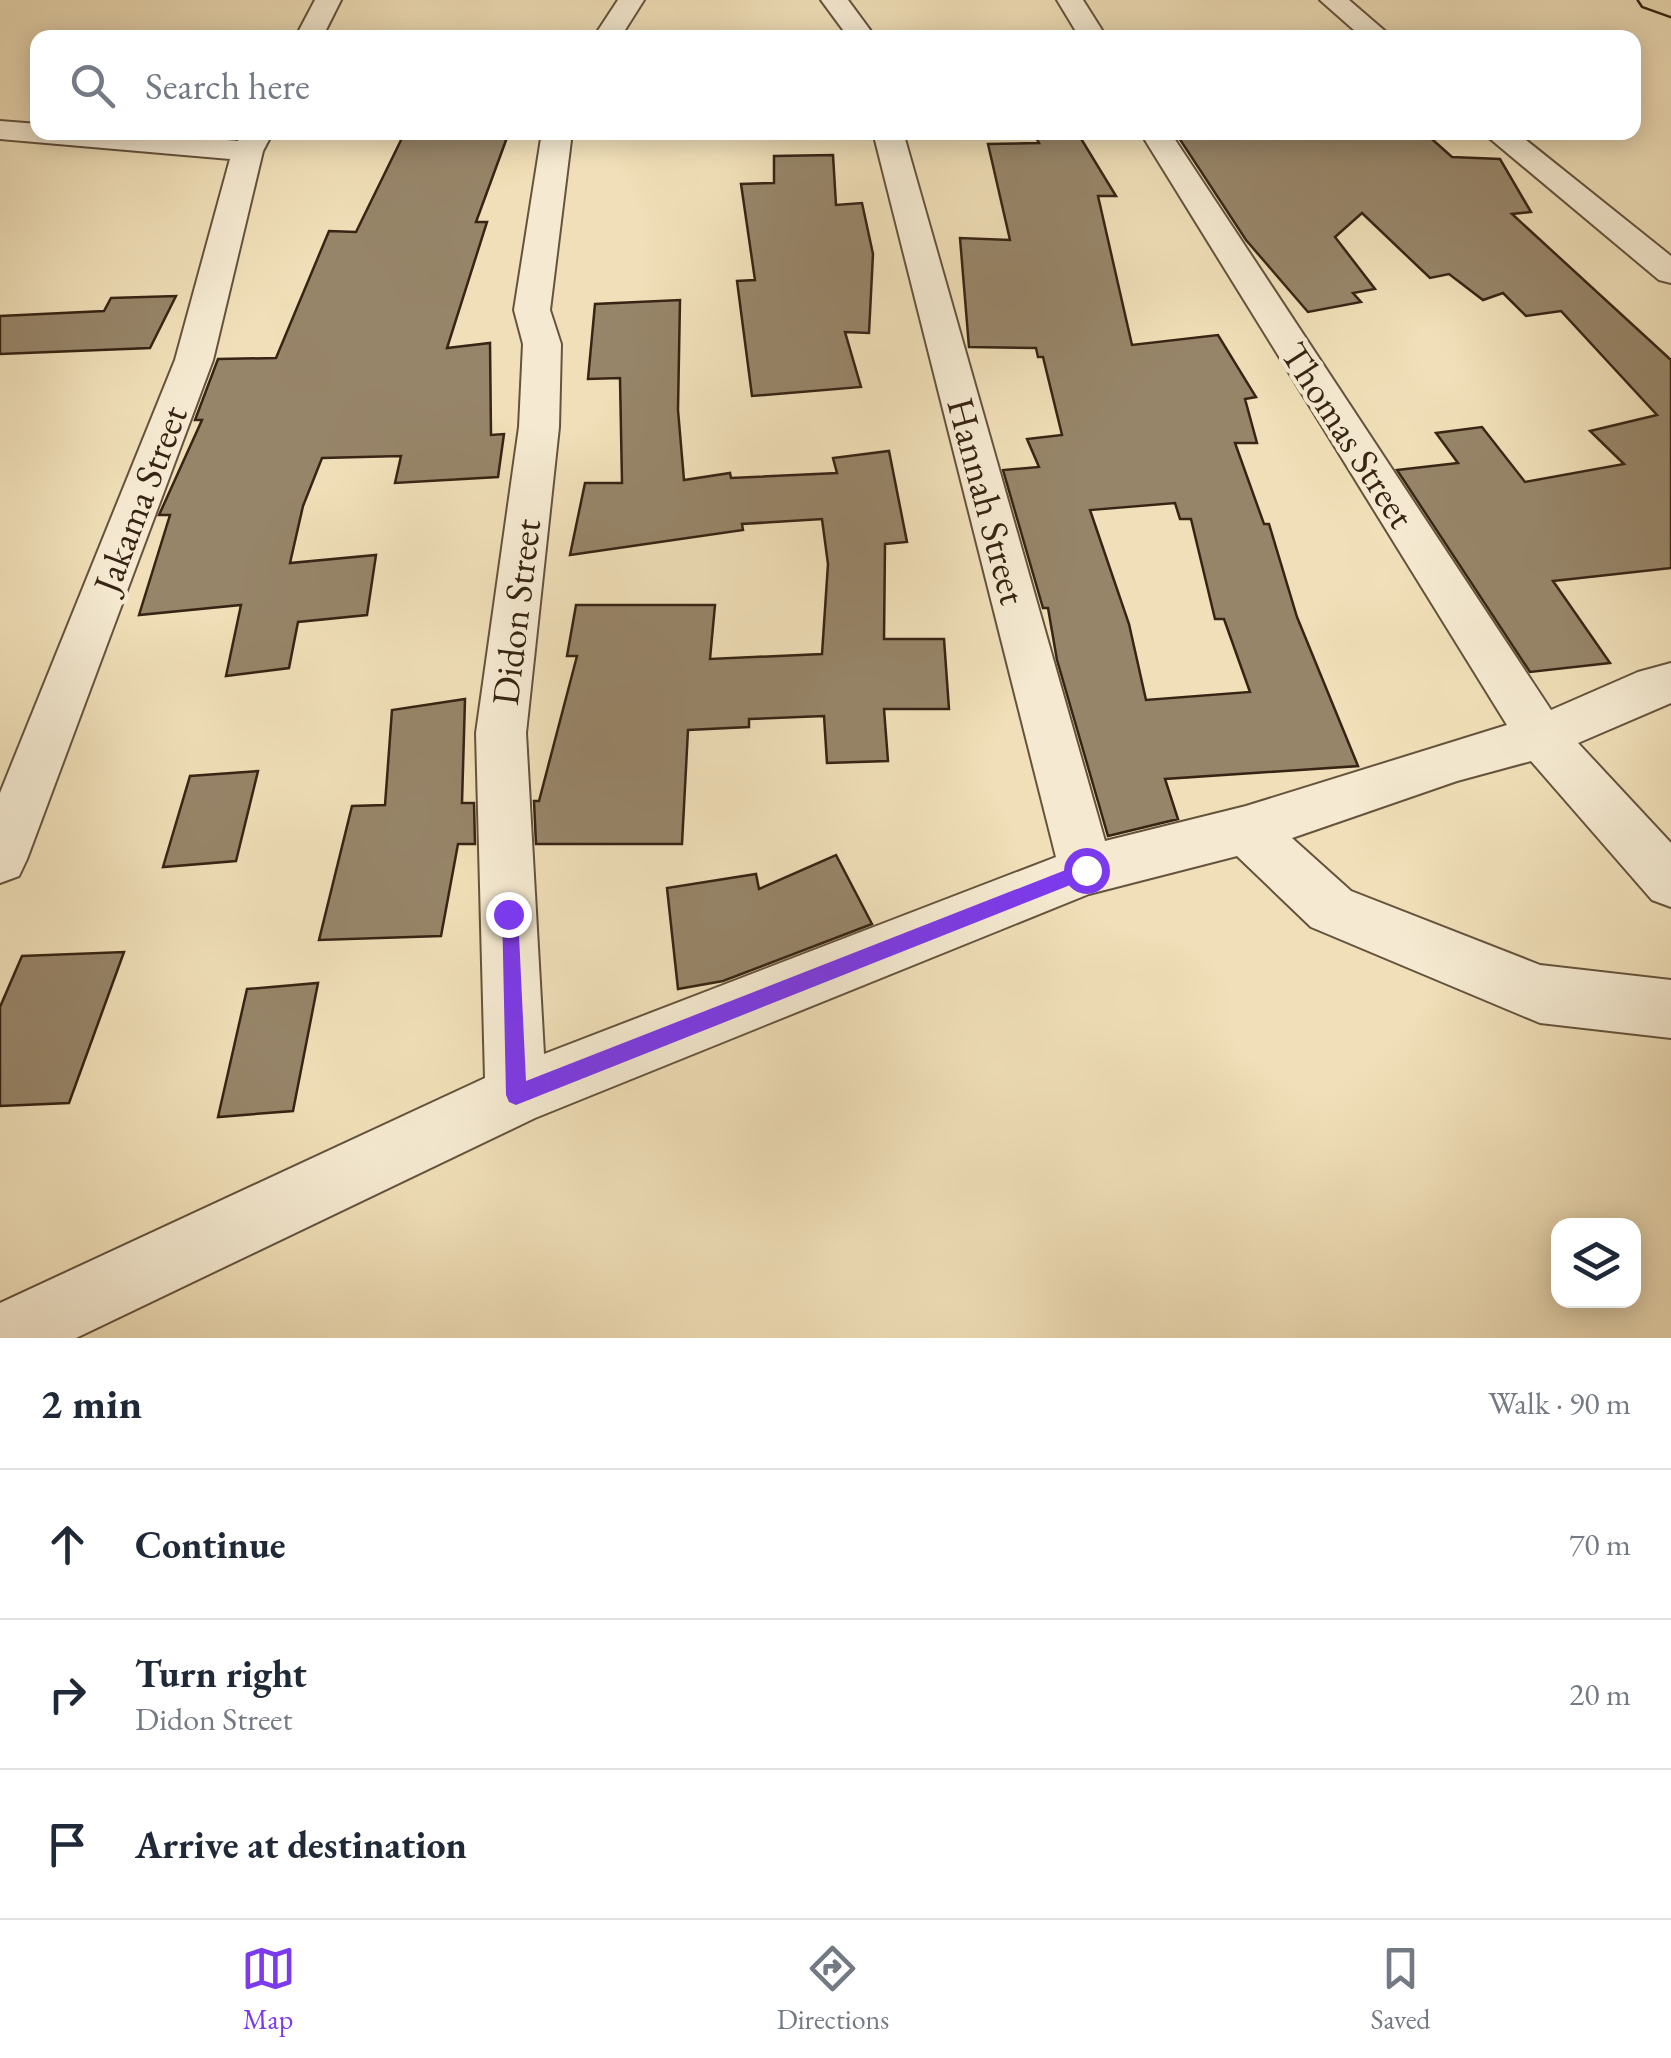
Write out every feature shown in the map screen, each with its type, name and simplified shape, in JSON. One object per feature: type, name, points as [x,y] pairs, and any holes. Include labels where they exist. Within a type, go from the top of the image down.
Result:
[{"type":"highway","points":[[1654,0],[1671,8]]},
{"type":"street","points":[[312,30],[328,0]]},
{"type":"street","points":[[611,30],[630,0]]},
{"type":"street","points":[[834,0],[857,30]]},
{"type":"street","points":[[1070,0],[1089,30]]},
{"type":"street","points":[[1333,0],[1370,30]]},
{"type":"street","points":[[0,130],[30,131]]},
{"type":"street","points":[[211,140],[253,142]]},
{"type":"street","name":"Didon Street","points":[[516,1095],[501,733],[540,427],[542,344],[532,310],[556,140]]},
{"type":"street","name":"Hannah Street","points":[[890,140],[1086,870]]},
{"type":"street","name":"Thomas Street","points":[[1160,140],[1541,737],[1671,882]]},
{"type":"street","points":[[1507,140],[1671,273]]},
{"type":"street","name":"Jakama Street","points":[[0,860],[194,360],[253,142]]},
{"type":"street","points":[[1,1338],[516,1095],[1086,870],[1246,830],[1457,759],[1541,737],[1655,686],[1671,683]]},
{"type":"street","points":[[1246,830],[1332,909],[1540,994],[1671,1010]]},
{"type":"building","points":[[401,140],[506,140],[476,222],[487,222],[447,348],[490,343],[491,435],[504,434],[498,477],[395,483],[401,456],[322,458],[303,506],[290,563],[376,555],[367,615],[298,622],[289,668],[226,676],[241,605],[139,615],[170,515],[159,515],[202,420],[195,420],[218,359],[276,358],[329,231],[356,232]]},
{"type":"building","points":[[1082,140],[1116,196],[1098,196],[1132,345],[1218,335],[1256,397],[1245,399],[1257,443],[1235,443],[1264,524],[1269,524],[1297,617],[1358,766],[1165,779],[1178,819],[1108,836],[1057,660],[1048,608],[1043,608],[1003,470],[1039,467],[1027,439],[1062,435],[1043,357],[1038,357],[1036,348],[969,347],[960,238],[1010,240],[988,144]],"holes":[[[1175,503],[1180,519],[1191,519],[1215,619],[1224,619],[1250,692],[1146,700],[1129,624],[1090,510]]]},
{"type":"building","points":[[1180,140],[1433,140],[1452,157],[1500,159],[1531,212],[1512,214],[1671,360],[1671,568],[1553,581],[1610,663],[1530,672],[1397,470],[1458,463],[1436,433],[1482,427],[1525,482],[1624,464],[1590,431],[1657,415],[1561,311],[1526,316],[1503,293],[1483,300],[1449,274],[1430,278],[1362,213],[1335,237],[1375,289],[1353,293],[1361,302],[1308,312],[1246,240]]},
{"type":"building","points":[[833,155],[836,205],[862,203],[873,254],[869,333],[845,332],[861,387],[752,396],[737,281],[755,280],[741,184],[774,183],[774,156]]},
{"type":"building","points":[[176,296],[150,348],[0,354],[0,316],[104,311],[111,298]]},
{"type":"building","points":[[680,300],[678,410],[684,480],[730,473],[731,478],[837,473],[833,458],[889,451],[907,542],[885,544],[884,639],[944,639],[949,709],[884,709],[888,761],[827,763],[824,716],[749,719],[749,727],[688,730],[682,844],[536,844],[534,801],[539,801],[577,656],[567,656],[576,605],[715,605],[710,659],[822,654],[828,564],[822,519],[742,524],[743,530],[570,555],[585,483],[622,483],[620,378],[588,379],[595,304]]},
{"type":"building","points":[[465,699],[462,803],[474,803],[475,844],[458,844],[441,936],[319,940],[352,806],[385,805],[392,710]]},
{"type":"building","points":[[258,771],[236,861],[163,867],[190,776]]},
{"type":"building","points":[[836,855],[872,924],[723,981],[678,989],[667,888],[756,874],[759,889]]},
{"type":"building","points":[[124,952],[69,1103],[0,1106],[0,1007],[22,956]]},
{"type":"building","points":[[318,983],[293,1111],[218,1117],[247,989]]},
{"type":"route","points":[[508,914],[516,1095],[1086,870]]}]
